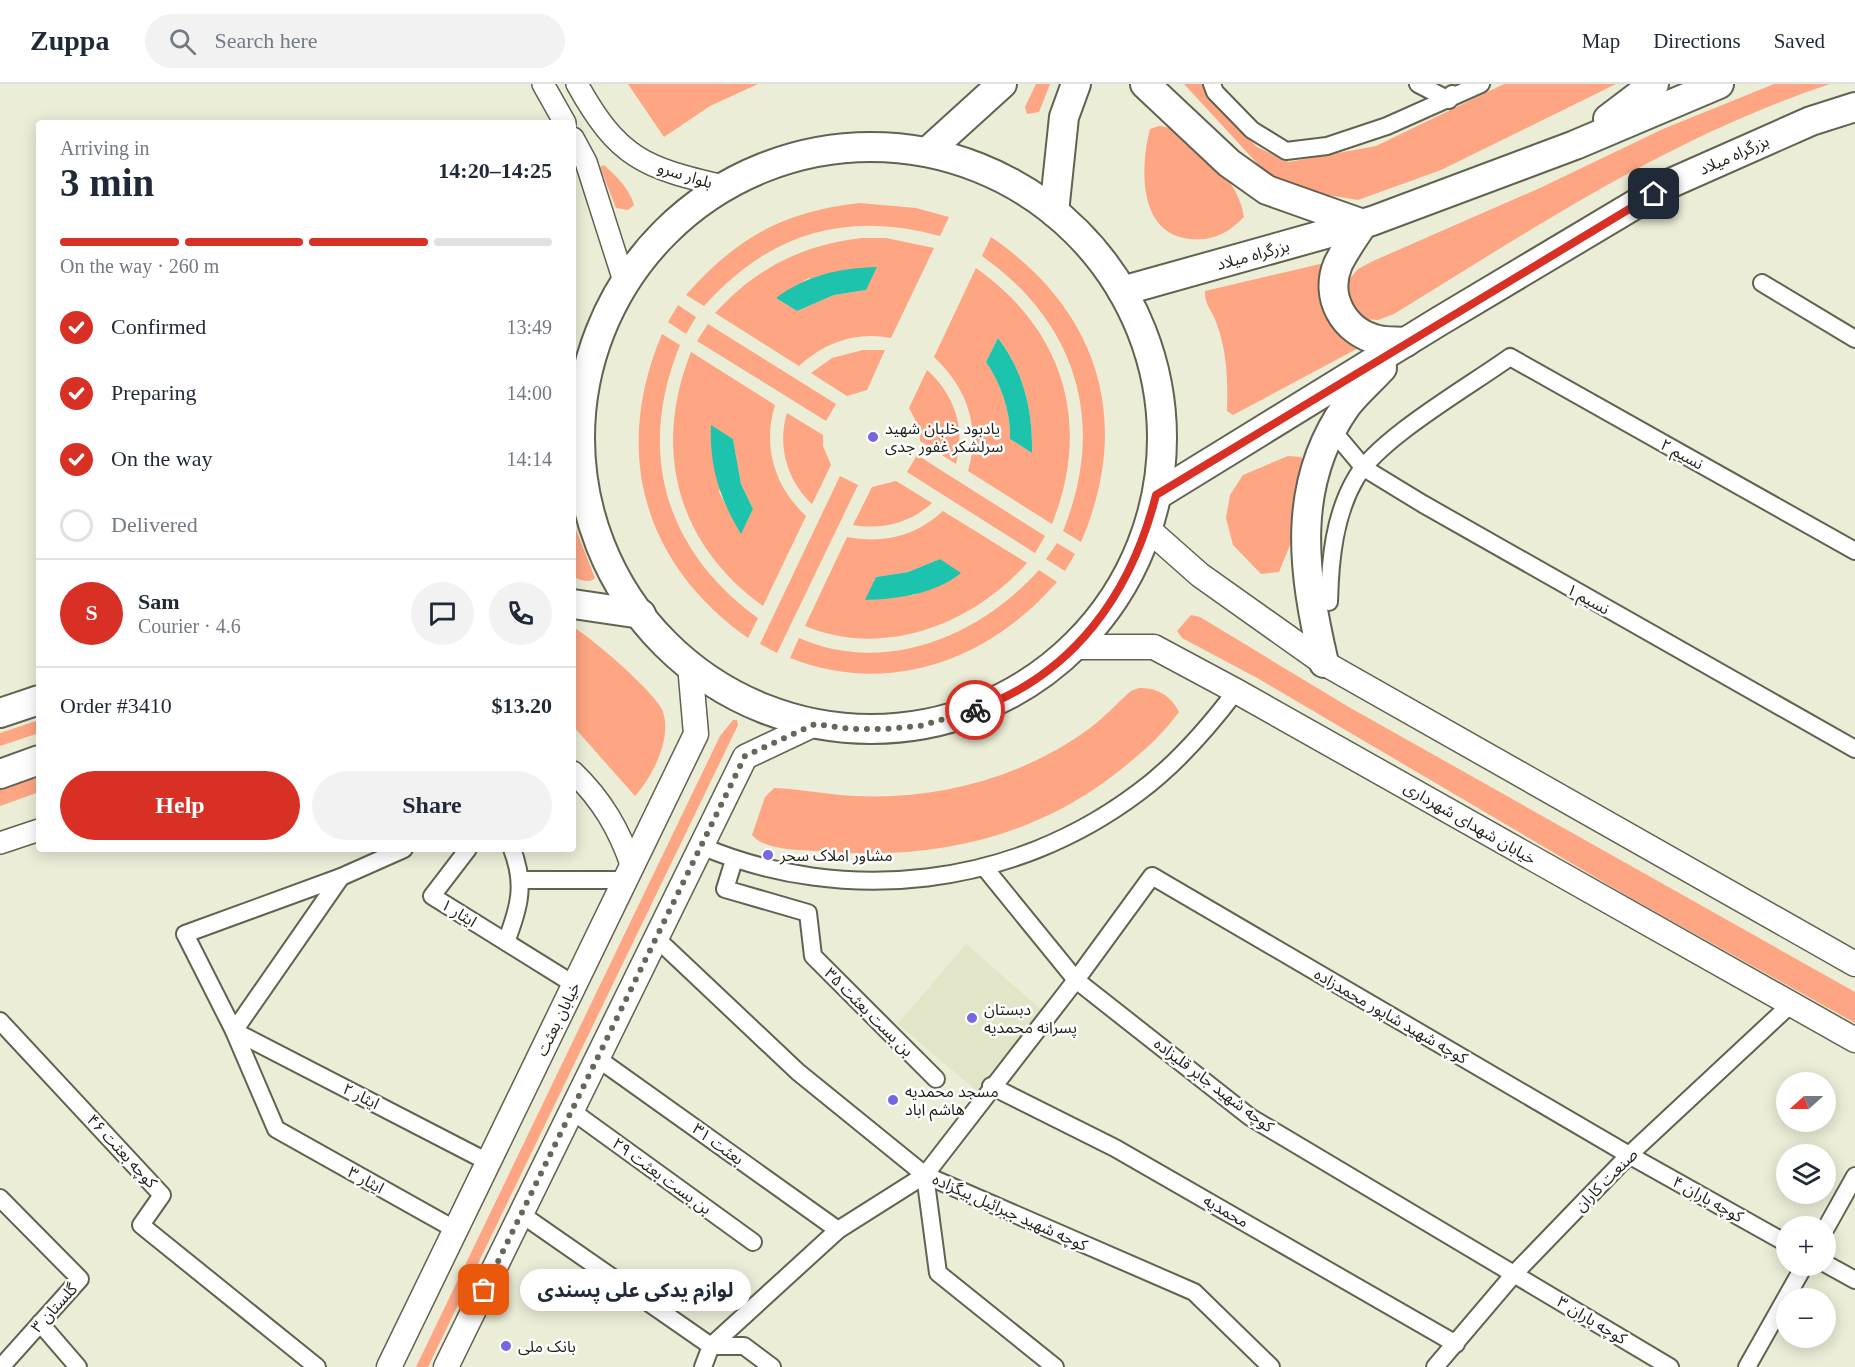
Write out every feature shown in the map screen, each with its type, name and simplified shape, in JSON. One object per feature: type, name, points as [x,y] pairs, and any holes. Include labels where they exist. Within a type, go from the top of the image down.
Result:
[{"type":"highway","points":[[927,152],[1002,84]]},
{"type":"highway","points":[[1054,212],[1064,117],[1076,84]]},
{"type":"highway","points":[[1145,84],[1229,163],[1267,190],[1363,224],[1337,266],[1332,290],[1340,313],[1356,331],[1378,340],[1406,342]]},
{"type":"highway","points":[[1575,145],[1654,84]]},
{"type":"highway","name":"بزرگراه میلاد","points":[[1122,291],[1363,224],[1575,145],[1719,84]]},
{"type":"highway","name":"بزرگراه میلاد","points":[[1156,495],[1671,183],[1811,122],[1855,107]]},
{"type":"highway","points":[[881,147],[927,152],[994,174],[1025,191],[1080,235],[1122,291],[1142,334],[1158,390],[1161,460],[1156,495],[1148,529],[1135,562],[1118,593],[1074,647],[1048,670],[1018,690],[954,718],[920,726],[850,729],[815,724],[749,702],[718,685],[690,665],[663,641],[640,614],[621,585],[593,521],[577,423],[595,347],[625,284],[669,229],[695,206],[724,186],[789,159],[823,151],[881,147]]},
{"type":"highway","points":[[1324,663],[1309,600],[1306,525],[1313,472],[1347,405],[1406,342]]},
{"type":"highway","points":[[576,604],[640,614]]},
{"type":"highway","points":[[0,713],[36,701]]},
{"type":"highway","points":[[0,774],[36,761]]},
{"type":"main road","points":[[1148,529],[1200,575],[1324,663],[1855,964]]},
{"type":"main road","name":"خیابان شهدای شهرداری","points":[[1074,647],[1154,647],[1855,1040]]},
{"type":"main road","name":"خیابان بعثت","points":[[389,1367],[696,734],[690,665]]},
{"type":"main road","points":[[446,1367],[745,756],[815,724]]},
{"type":"street","points":[[543,84],[563,120]]},
{"type":"street","name":"بلوار سرو","points":[[576,84],[596,119],[628,153],[667,173],[724,186]]},
{"type":"street","points":[[1418,84],[1449,100]]},
{"type":"street","points":[[1449,100],[1457,84]]},
{"type":"street","points":[[1215,87],[1252,130],[1286,151],[1327,146],[1387,126],[1449,100],[1480,84]]},
{"type":"street","points":[[576,144],[586,162],[625,284]]},
{"type":"street","points":[[1762,283],[1855,339]]},
{"type":"street","name":"نسیم ۲","points":[[1364,468],[1397,436],[1510,357],[1855,551]]},
{"type":"street","name":"نسیم ۱","points":[[1333,431],[1364,468],[1433,510],[1855,750]]},
{"type":"street","points":[[1329,603],[1330,564],[1340,515],[1356,478],[1364,468]]},
{"type":"street","points":[[701,846],[734,860],[786,873],[839,881],[892,882],[946,876],[984,867],[1048,846],[1095,822],[1140,792],[1180,757],[1236,691]]},
{"type":"street","points":[[520,880],[628,874],[620,834],[605,807],[576,775]]},
{"type":"street","points":[[0,843],[36,831]]},
{"type":"street","points":[[341,877],[234,1031],[185,934],[341,877],[397,852]]},
{"type":"street","name":"ایثار ۱","points":[[466,852],[432,896],[574,985]]},
{"type":"street","points":[[506,942],[520,905],[520,880],[513,852]]},
{"type":"street","name":"بن بست بعثت ۳۵","points":[[734,860],[725,889],[808,913],[813,956],[936,1079]]},
{"type":"street","name":"کوچه شهید جابر قلیزاده","points":[[984,867],[1076,980],[1250,1117],[1514,1274]]},
{"type":"street","name":"کوچه شهید شاپور محمدزاده","points":[[1076,980],[1152,876],[1629,1155]]},
{"type":"street","name":"کوچه شهید جبرائیل بیگزاده","points":[[656,938],[798,1072],[925,1175],[1194,1292],[1271,1367]]},
{"type":"street","points":[[703,1367],[711,1346],[838,1230],[925,1175],[1076,980]]},
{"type":"street","name":"صنعت کاران","points":[[1435,1367],[1514,1274],[1629,1155],[1790,1005]]},
{"type":"street","name":"کوچه بعثت ۴۶","points":[[0,1020],[162,1195],[141,1225],[317,1367]]},
{"type":"street","name":"ایثار ۳","points":[[234,1031],[276,1130],[456,1230]]},
{"type":"street","name":"ایثار ۲","points":[[234,1031],[488,1162]]},
{"type":"street","name":"بعثت ۳۱","points":[[597,1058],[838,1230]]},
{"type":"street","name":"محمدیه","points":[[992,1086],[1115,1148],[1455,1344]]},
{"type":"street","name":"بن بست بعثت ۲۹","points":[[572,1111],[753,1242]]},
{"type":"street","name":"کوچه باران ۴","points":[[1629,1155],[1776,1237]]},
{"type":"street","points":[[925,1175],[938,1273],[1055,1367]]},
{"type":"street","points":[[1833,1216],[1855,1176]]},
{"type":"street","name":"گلستان ۳","points":[[0,1198],[80,1279],[1,1367]]},
{"type":"street","points":[[521,1214],[711,1346],[744,1346],[772,1367]]},
{"type":"street","points":[[1836,1270],[1855,1280]]},
{"type":"street","name":"کوچه باران ۳","points":[[1514,1274],[1671,1367]]},
{"type":"street","points":[[1747,1367],[1798,1276]]},
{"type":"street","points":[[40,1323],[78,1367]]},
{"type":"shaded area","points":[[628,84],[758,84],[710,106],[664,137]]},
{"type":"shaded area","points":[[1036,84],[1050,84],[1039,112],[1027,114],[1025,107]]},
{"type":"shaded area","points":[[1184,84],[1203,84],[1212,102],[1257,147],[1289,162],[1376,146],[1504,84],[1616,84],[1441,170],[1358,200],[1309,192],[1267,174]]},
{"type":"shaded area","points":[[1774,84],[1830,84],[1772,105],[1660,157],[1553,217],[1394,314],[1378,320],[1364,319],[1349,301],[1346,283],[1358,269],[1373,261],[1540,188],[1663,129]]},
{"type":"shaded area","points":[[1159,126],[1186,136],[1200,147],[1225,174],[1241,204],[1244,217],[1226,232],[1207,239],[1191,239],[1174,235],[1161,225],[1152,212],[1147,197],[1145,162],[1150,129]]},
{"type":"shaded area","points":[[604,165],[629,193],[634,205],[628,210],[616,208],[600,167]]},
{"type":"shaded area","points":[[860,203],[916,208],[949,217],[940,236],[906,229],[873,226],[841,227],[811,234],[782,245],[755,261],[729,281],[704,306],[686,295],[724,258],[763,231],[808,213]]},
{"type":"shaded area","points":[[991,237],[1028,266],[1058,299],[1081,334],[1096,372],[1104,412],[1104,454],[1096,497],[1081,542],[1063,531],[1076,491],[1082,452],[1082,414],[1075,378],[1061,344],[1041,312],[1015,283],[982,256]]},
{"type":"shaded area","points":[[886,238],[934,248],[891,338],[866,336],[842,340],[820,351],[799,366],[715,313],[747,283],[781,261],[819,246],[840,241]],"holes":[[[809,278],[866,290],[834,295],[797,311],[776,298]]]},
{"type":"shaded area","points":[[1320,264],[1330,266],[1364,345],[1233,415],[1227,411],[1225,355],[1205,291]]},
{"type":"shaded area","points":[[976,268],[1006,293],[1031,320],[1049,350],[1062,382],[1069,415],[1069,451],[1064,487],[1052,524],[968,471],[973,439],[968,409],[955,382],[934,357]],"holes":[[[998,338],[1020,378],[1029,407],[1032,453],[1010,439],[1009,419],[1004,399],[986,362]]]},
{"type":"shaded area","points":[[678,305],[696,317],[686,334],[668,322]]},
{"type":"shaded area","points":[[708,324],[836,404],[826,421],[697,341]]},
{"type":"shaded area","points":[[662,334],[680,345],[667,385],[661,423],[661,461],[668,496],[681,530],[700,562],[726,591],[758,618],[748,638],[712,609],[683,576],[661,540],[647,502],[640,463],[640,421],[647,378]]},
{"type":"shaded area","points":[[863,350],[885,350],[867,390],[847,396],[811,373],[832,358]]},
{"type":"shaded area","points":[[691,352],[775,405],[770,436],[774,465],[786,492],[806,516],[763,606],[734,581],[710,554],[692,524],[680,492],[674,459],[674,424],[679,389]],"holes":[[[733,439],[741,484],[753,509],[741,533],[719,492]]]},
{"type":"shaded area","points":[[927,370],[944,390],[955,412],[959,438],[956,464],[920,441],[920,429],[909,408]]},
{"type":"shaded area","points":[[787,413],[823,435],[823,446],[831,465],[812,504],[796,485],[786,462],[783,437]]},
{"type":"shaded area","points":[[917,455],[1045,536],[1035,553],[907,472]]},
{"type":"shaded area","points":[[1288,456],[1301,457],[1308,464],[1292,540],[1279,572],[1261,574],[1233,545],[1226,518],[1230,495],[1243,475]]},
{"type":"shaded area","points":[[840,476],[858,485],[777,653],[760,644]]},
{"type":"shaded area","points":[[896,481],[932,503],[914,516],[885,526],[853,525],[872,487]]},
{"type":"shaded area","points":[[943,511],[1027,563],[1005,585],[981,603],[926,630],[896,637],[866,639],[835,635],[805,626],[847,537],[874,539],[899,536],[933,520]],"holes":[[[940,559],[958,575],[914,595],[866,600],[876,577],[908,572]]]},
{"type":"shaded area","points":[[576,530],[595,578],[585,581],[576,578]]},
{"type":"shaded area","points":[[1057,543],[1075,554],[1065,571],[1046,559]]},
{"type":"shaded area","points":[[1039,570],[1057,582],[1030,609],[1001,632],[969,651],[936,664],[900,672],[864,674],[827,669],[790,658],[799,638],[832,649],[865,653],[898,651],[930,643],[960,631],[989,614]]},
{"type":"shaded area","points":[[1191,615],[1200,617],[1347,706],[1855,992],[1855,1023],[1629,897],[1259,679],[1182,638],[1177,631]]},
{"type":"shaded area","points":[[576,629],[608,654],[649,692],[663,712],[665,734],[659,757],[648,779],[635,796],[576,729]]},
{"type":"shaded area","points":[[1139,688],[1162,693],[1176,706],[1179,712],[1164,730],[1120,770],[1077,800],[1043,818],[1007,832],[971,842],[895,853],[782,848],[765,844],[752,835],[765,797],[774,788],[846,795],[887,796],[918,794],[979,782],[1037,760],[1064,745],[1095,724],[1131,691]]},
{"type":"shaded area","points":[[733,720],[737,720],[738,725],[428,1367],[416,1367],[720,736]]},
{"type":"shaded area","points":[[36,721],[36,734],[0,746],[0,733]]},
{"type":"shaded area","points":[[36,772],[36,793],[0,806],[0,784]]},
{"type":"shaded area","name":"دبستان پسرانه محمدیه","points":[[966,944],[1045,1013],[978,1092],[898,1024]]},
{"type":"water","points":[[877,267],[866,290],[834,295],[797,311],[776,298],[824,274]]},
{"type":"water","points":[[998,338],[1014,364],[1025,392],[1031,422],[1032,453],[1010,439],[1009,419],[1004,399],[986,362]]},
{"type":"water","points":[[711,425],[733,439],[741,484],[753,509],[741,534],[727,508],[717,482],[712,454]]},
{"type":"water","points":[[940,559],[961,573],[928,591],[865,600],[876,577],[908,572]]},
{"type":"way so far","points":[[484,1290],[745,756],[815,724],[850,729],[920,726],[954,718],[975,710]]},
{"type":"place","name":"یادبود خلبان شهید سرلشکر غفور جدی","points":[[873,437]]},
{"type":"place","name":"مشاور املاک سحر","points":[[768,855]]},
{"type":"place","name":"دبستان پسرانه محمدیه","points":[[972,1018]]},
{"type":"place","name":"مسجد محمدیه هاشم اباد","points":[[893,1100]]},
{"type":"place","name":"لوازم یدکی علی پسندی","points":[[484,1290]]},
{"type":"place","name":"بانک ملی","points":[[506,1346]]},
{"type":"route","points":[[975,710],[1018,690],[1048,670],[1098,621],[1118,593],[1135,562],[1148,529],[1156,495],[1438,322],[1654,194]]}]
